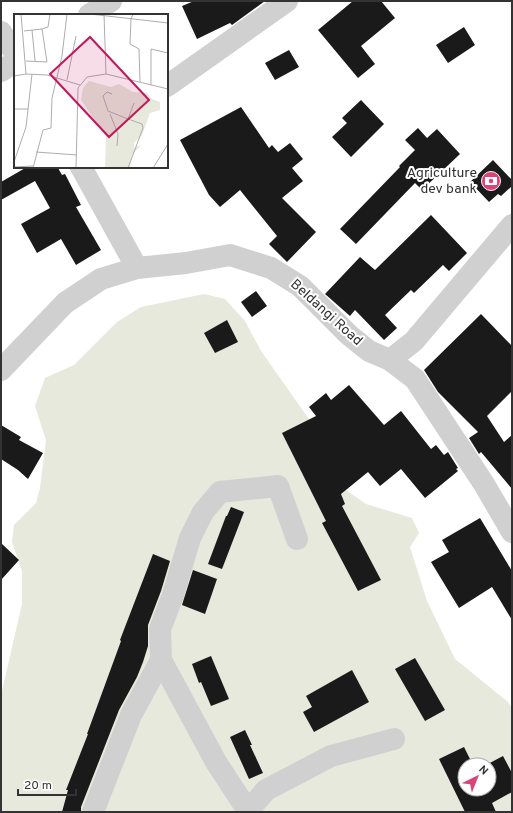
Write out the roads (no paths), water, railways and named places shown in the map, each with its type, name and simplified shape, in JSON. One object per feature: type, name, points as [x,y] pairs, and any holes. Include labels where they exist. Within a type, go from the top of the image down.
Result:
[{"type":"street","points":[[91,14],[111,1]]},
{"type":"street","points":[[168,85],[287,1]]},
{"type":"street","points":[[1,32],[14,52]]},
{"type":"street","points":[[1,71],[14,63]]},
{"type":"street","points":[[82,168],[136,268]]},
{"type":"street","points":[[390,360],[414,340],[512,225]]},
{"type":"street","name":"Beldangi Road","points":[[1,370],[65,303],[101,279],[136,268],[186,263],[230,255],[271,268],[300,286],[349,335],[370,351],[390,360],[415,379],[484,484],[512,532]]},
{"type":"street","points":[[298,539],[278,486],[220,492],[203,512],[190,538],[175,589],[160,629],[161,660],[216,762],[248,811],[266,790],[331,756],[394,739]]},
{"type":"street","points":[[93,812],[132,715],[161,660]]},
{"type":"place","name":"Agriculture dev bank","points":[[491,181]]}]
